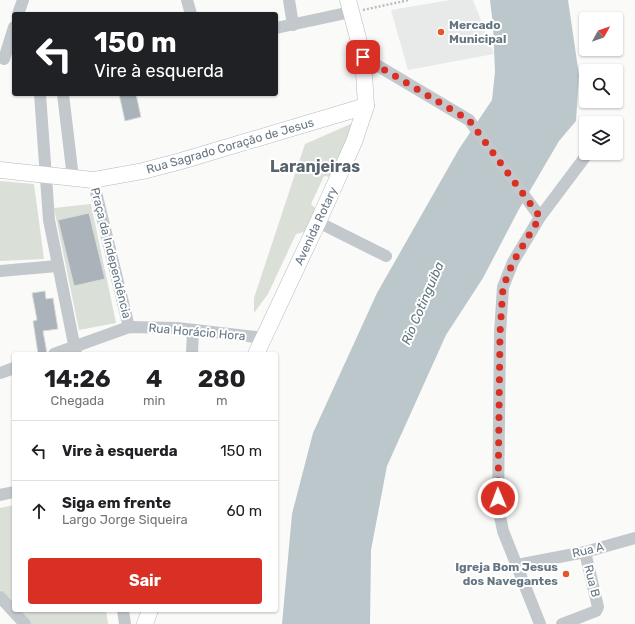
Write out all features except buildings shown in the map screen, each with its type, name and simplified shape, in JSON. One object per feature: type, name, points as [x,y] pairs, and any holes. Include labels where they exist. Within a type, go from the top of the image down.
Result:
[{"type":"street","points":[[19,12],[23,0]]},
{"type":"street","points":[[187,0],[190,12]]},
{"type":"street","points":[[288,0],[293,25]]},
{"type":"street","points":[[278,28],[293,25],[350,6]]},
{"type":"street","name":"Avenida Rotary","points":[[257,352],[354,142],[366,106],[363,57],[350,6]]},
{"type":"street","points":[[6,59],[12,36]]},
{"type":"street","points":[[363,57],[464,116],[473,124],[540,217]]},
{"type":"street","points":[[40,96],[49,220],[75,351]]},
{"type":"street","points":[[62,96],[73,178]]},
{"type":"street","name":"Rua Sagrado Coração de Jesus","points":[[93,180],[143,171],[182,161],[366,106]]},
{"type":"street","points":[[540,624],[503,531],[498,508],[501,309],[503,287],[508,273],[540,217],[583,160]]},
{"type":"street","name":"Praça da Independência","points":[[0,170],[93,180],[129,327],[75,351]]},
{"type":"street","points":[[318,222],[386,256]]},
{"type":"street","points":[[0,271],[57,266]]},
{"type":"street","name":"Rua Horácio Hora","points":[[129,327],[193,330],[264,338]]},
{"type":"street","points":[[192,352],[193,330]]},
{"type":"street","points":[[0,373],[12,369]]},
{"type":"street","points":[[0,495],[12,492]]},
{"type":"street","name":"Rua A","points":[[517,565],[585,552],[635,538]]},
{"type":"street","name":"Rua B","points":[[562,624],[597,610],[598,606],[585,552]]},
{"type":"street","points":[[0,597],[12,610]]},
{"type":"street","points":[[14,612],[25,624]]},
{"type":"street","points":[[123,612],[124,624]]},
{"type":"street","points":[[145,624],[149,612]]},
{"type":"path","points":[[350,6],[409,0]]},
{"type":"shaded area","name":"Mercado Municipal","points":[[450,0],[473,0],[494,54],[408,70],[391,10]]},
{"type":"shaded area","points":[[353,123],[331,177],[324,176],[311,204],[318,211],[308,231],[296,234],[268,294],[254,313],[254,298],[305,144]]},
{"type":"shaded area","points":[[0,181],[34,184],[44,259],[0,261]]},
{"type":"shaded area","points":[[91,204],[116,323],[79,330],[54,208]]},
{"type":"shaded area","points":[[12,505],[12,604],[0,590],[0,508]]},
{"type":"shaded area","points":[[19,612],[106,612],[108,624],[30,624]]},
{"type":"water","name":"Rio Cotinguiba","points":[[490,0],[568,0],[579,75],[576,121],[559,141],[518,211],[483,278],[446,335],[387,466],[371,550],[370,624],[282,624],[292,514],[313,433],[377,293],[459,149],[492,100],[495,72],[493,25]]},
{"type":"place","name":"Mercado Municipal","points":[[441,32]]},
{"type":"place","name":"Igreja Bom Jesus dos Navegantes","points":[[566,574]]},
{"type":"district","name":"Laranjeiras","points":[[315,166]]},
{"type":"route","points":[[363,57],[469,120],[540,217],[513,262],[503,287],[500,333],[498,498]]}]
